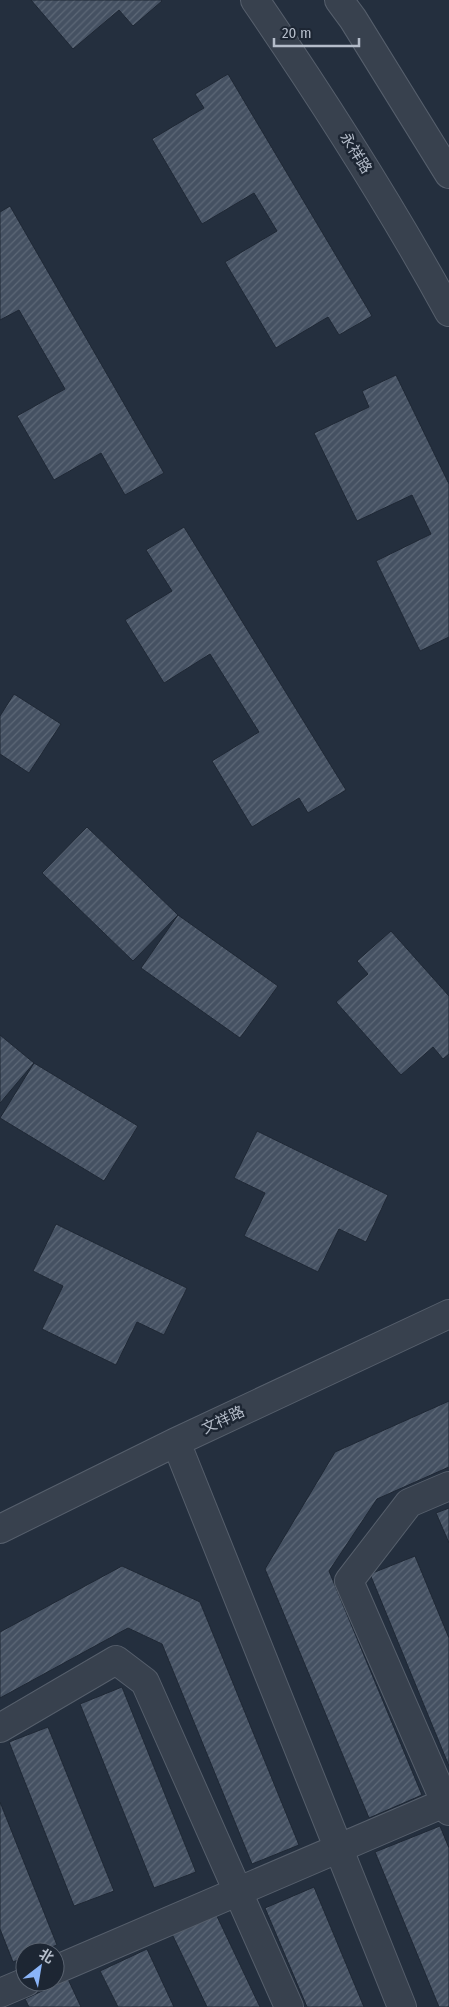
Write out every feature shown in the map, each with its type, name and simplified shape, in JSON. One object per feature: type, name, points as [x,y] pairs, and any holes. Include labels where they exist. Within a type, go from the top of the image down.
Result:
[{"type":"street","name":"永祥路","points":[[255,0],[296,59],[376,186],[449,312]]},
{"type":"street","points":[[339,0],[358,27],[449,174]]},
{"type":"street","name":"文祥路","points":[[0,1529],[176,1442],[449,1314]]},
{"type":"street","points":[[176,1442],[402,2007]]},
{"type":"street","points":[[65,1966],[338,1849],[448,1805],[349,1581],[409,1503],[449,1486]]},
{"type":"street","points":[[0,1728],[116,1660],[145,1682],[290,2007]]},
{"type":"street","points":[[5,2007],[0,1994],[15,1987]]},
{"type":"building","points":[[31,0],[162,1],[133,26],[119,10],[73,49]]},
{"type":"building","points":[[228,74],[372,316],[339,335],[328,317],[276,348],[225,262],[277,231],[254,193],[202,224],[152,139],[204,108],[195,94]]},
{"type":"building","points":[[10,206],[164,473],[125,495],[101,453],[54,480],[17,416],[65,389],[19,310],[0,320],[0,212]]},
{"type":"building","points":[[396,375],[449,484],[449,637],[420,651],[376,561],[431,534],[412,495],[357,521],[314,433],[369,407],[362,391]]},
{"type":"building","points":[[184,527],[346,790],[308,813],[299,798],[252,827],[212,761],[259,732],[210,654],[164,683],[125,620],[172,591],[146,550]]},
{"type":"building","points":[[14,694],[61,724],[29,773],[0,754],[0,716]]},
{"type":"building","points":[[87,827],[178,915],[133,961],[42,873]]},
{"type":"building","points":[[178,915],[278,986],[240,1038],[141,968]]},
{"type":"building","points":[[391,931],[449,996],[449,1054],[443,1059],[433,1047],[401,1075],[336,1002],[368,974],[357,961]]},
{"type":"building","points":[[0,1035],[34,1063],[0,1103]]},
{"type":"building","points":[[34,1063],[138,1126],[104,1181],[0,1118]]},
{"type":"building","points":[[257,1131],[388,1195],[366,1242],[339,1229],[318,1272],[244,1236],[265,1193],[234,1178]]},
{"type":"building","points":[[56,1224],[187,1288],[164,1335],[137,1322],[116,1365],[42,1329],[63,1286],[33,1271]]},
{"type":"building","points":[[449,1401],[449,1467],[377,1499],[329,1571],[422,1795],[369,1818],[265,1569],[335,1452]]},
{"type":"building","points":[[449,1508],[449,1543],[436,1513]]},
{"type":"building","points":[[415,1556],[449,1638],[449,1766],[370,1574]]},
{"type":"building","points":[[122,1566],[200,1602],[299,1845],[252,1864],[162,1644],[128,1628],[0,1698],[0,1632]]},
{"type":"building","points":[[122,1687],[196,1872],[154,1888],[80,1704]]},
{"type":"building","points":[[48,1727],[114,1891],[74,1906],[9,1742]]},
{"type":"building","points":[[0,1802],[56,1942],[15,1942],[15,1961],[13,1962],[0,1929]]},
{"type":"building","points":[[440,1826],[449,1848],[449,2007],[439,2007],[375,1852]]},
{"type":"building","points":[[314,1887],[364,2007],[307,2007],[265,1908]]},
{"type":"building","points":[[215,1912],[260,2007],[207,2007],[171,1932]]},
{"type":"building","points":[[147,1949],[174,2007],[118,2007],[100,1971]]},
{"type":"building","points":[[68,1979],[81,2007],[29,2007],[25,1999],[40,1992],[65,1992],[65,1980]]}]
